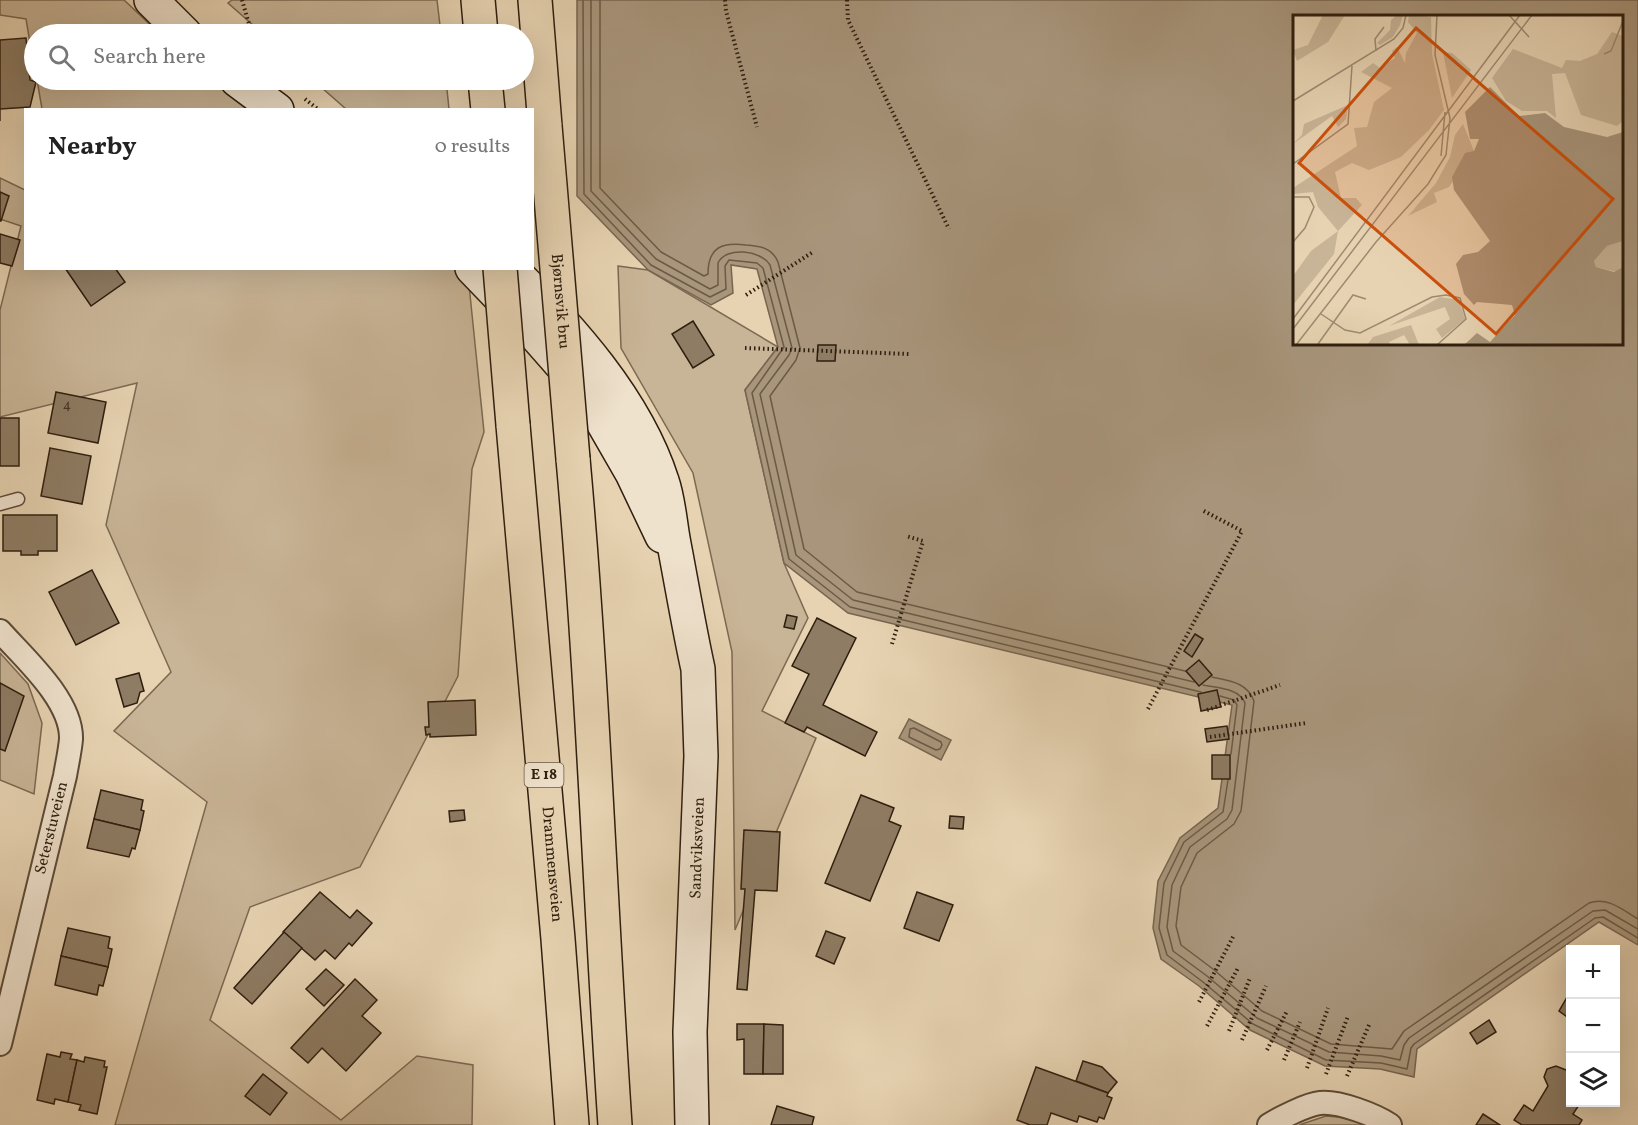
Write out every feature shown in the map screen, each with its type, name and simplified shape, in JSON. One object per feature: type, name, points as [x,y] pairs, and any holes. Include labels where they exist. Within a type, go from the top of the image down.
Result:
[{"type":"highway","points":[[478,0],[480,24]]},
{"type":"highway","name":"Bjørnsvik bru","points":[[535,0],[585,608],[615,1125]]},
{"type":"highway","points":[[486,90],[488,108]]},
{"type":"highway","name":"Drammensveien","points":[[500,270],[572,1125]]},
{"type":"main road","points":[[151,0],[175,24]]},
{"type":"main road","points":[[250,90],[274,108]]},
{"type":"main road","name":"Sandviksveien","points":[[474,270],[524,322],[590,400],[632,472],[679,573]]},
{"type":"main road","name":"Sandviksveien","points":[[512,270],[576,338],[631,414],[649,448],[663,483],[698,669],[701,756],[690,1032],[692,1125]]},
{"type":"street","name":"Seterstuveien","points":[[0,631],[41,676],[65,710],[71,738],[0,1044]]},
{"type":"street","points":[[1269,1125],[1280,1118],[1320,1103],[1353,1108],[1380,1118],[1390,1125]]},
{"type":"lane","points":[[0,504],[18,499]]},
{"type":"path","points":[[242,0],[249,24]]},
{"type":"path","points":[[725,0],[758,127]]},
{"type":"path","points":[[847,0],[848,20],[949,229]]},
{"type":"path","points":[[746,295],[813,252]]},
{"type":"path","points":[[745,348],[909,354]]},
{"type":"path","points":[[1148,709],[1242,531],[1202,510]]},
{"type":"path","points":[[892,644],[923,541],[906,536]]},
{"type":"path","points":[[1207,710],[1280,685]]},
{"type":"path","points":[[1210,737],[1306,723]]},
{"type":"path","points":[[1199,1002],[1234,935]]},
{"type":"path","points":[[1207,1026],[1238,968]]},
{"type":"path","points":[[1228,1031],[1250,978]]},
{"type":"path","points":[[1242,1040],[1266,986]]},
{"type":"path","points":[[1307,1068],[1328,1008]]},
{"type":"path","points":[[1267,1050],[1287,1011]]},
{"type":"path","points":[[1326,1074],[1348,1016]]},
{"type":"path","points":[[1284,1060],[1300,1022]]},
{"type":"path","points":[[1347,1076],[1369,1024]]},
{"type":"shaded area","points":[[0,0],[124,0],[149,24],[27,24],[26,19],[0,15]]},
{"type":"shaded area","points":[[232,0],[437,0],[440,24],[252,24],[228,3]]},
{"type":"shaded area","points":[[39,90],[226,90],[251,108],[42,108]]},
{"type":"shaded area","points":[[324,90],[447,90],[449,108],[345,108]]},
{"type":"shaded area","points":[[0,178],[24,190],[24,270],[462,270],[468,275],[484,432],[472,469],[458,676],[360,867],[250,907],[210,1020],[341,1120],[417,1056],[473,1065],[472,1125],[115,1125],[207,802],[114,731],[171,672],[106,525],[137,383],[0,417],[0,310],[21,226],[0,219]]},
{"type":"shaded area","points":[[618,266],[648,270],[778,347],[745,390],[784,563],[808,618],[762,711],[816,738],[735,930],[732,652],[693,473],[621,348]]},
{"type":"shaded area","points":[[0,653],[28,684],[42,723],[34,794],[0,780]]},
{"type":"shaded area","points":[[1326,1116],[1361,1119],[1370,1125],[1299,1125]]},
{"type":"water","points":[[577,0],[1638,0],[1638,945],[1599,922],[1417,1049],[1414,1077],[1380,1069],[1325,1066],[1250,1030],[1199,986],[1161,959],[1153,928],[1158,881],[1180,838],[1218,808],[1232,705],[848,613],[784,563],[745,390],[778,347],[757,269],[731,265],[733,293],[711,305],[648,270],[577,196]]},
{"type":"water","points":[[909,719],[951,740],[941,760],[899,738]]},
{"type":"building","points":[[24,38],[24,90],[34,90],[30,107],[0,109],[0,40]]},
{"type":"building","points":[[0,192],[9,196],[1,221],[0,221]]},
{"type":"building","points":[[0,234],[20,240],[12,266],[0,263]]},
{"type":"building","points":[[66,270],[116,270],[125,282],[91,306]]},
{"type":"building","points":[[693,321],[714,355],[693,368],[672,334]]},
{"type":"building","points":[[818,345],[836,345],[835,361],[817,361]]},
{"type":"building","points":[[56,392],[106,402],[98,443],[48,433]]},
{"type":"building","points":[[0,418],[19,418],[19,466],[0,466]]},
{"type":"building","points":[[50,448],[91,456],[82,504],[41,496]]},
{"type":"building","points":[[3,515],[57,515],[57,551],[38,551],[38,555],[21,555],[21,551],[3,551]]},
{"type":"building","points":[[92,570],[119,623],[76,645],[49,592]]},
{"type":"building","points":[[787,615],[797,617],[794,629],[784,627]]},
{"type":"building","points":[[817,618],[856,638],[823,705],[877,732],[865,756],[807,727],[804,732],[785,723],[809,674],[792,666]]},
{"type":"building","points":[[1195,634],[1203,639],[1192,657],[1184,651]]},
{"type":"building","points":[[1199,660],[1212,675],[1199,686],[1186,671]]},
{"type":"building","points":[[139,673],[144,691],[140,692],[137,703],[124,707],[116,679]]},
{"type":"building","points":[[0,683],[24,696],[5,751],[0,749]]},
{"type":"building","points":[[1217,690],[1221,707],[1201,711],[1198,694]]},
{"type":"building","points":[[475,700],[476,735],[430,737],[430,734],[426,735],[425,727],[429,727],[428,702]]},
{"type":"building","points":[[1227,726],[1229,739],[1207,742],[1205,729]]},
{"type":"building","points":[[1212,755],[1230,755],[1230,779],[1212,779]]},
{"type":"building","points":[[101,790],[143,800],[141,810],[144,811],[140,830],[94,819]]},
{"type":"building","points":[[861,795],[894,808],[889,821],[901,826],[870,901],[825,883]]},
{"type":"building","points":[[464,810],[465,820],[450,822],[449,811]]},
{"type":"building","points":[[950,816],[964,817],[963,829],[949,828]]},
{"type":"building","points":[[94,819],[140,830],[135,849],[132,848],[129,857],[87,848]]},
{"type":"building","points":[[744,830],[780,832],[777,891],[755,890],[747,990],[737,989],[745,889],[741,889]]},
{"type":"building","points":[[320,892],[350,918],[357,910],[372,923],[352,946],[349,943],[335,959],[325,950],[315,960],[283,932]]},
{"type":"building","points":[[917,892],[953,905],[939,941],[904,928]]},
{"type":"building","points":[[68,928],[110,937],[108,948],[112,949],[108,967],[61,956]]},
{"type":"building","points":[[826,931],[845,938],[834,964],[816,956]]},
{"type":"building","points":[[284,932],[302,948],[252,1004],[234,988]]},
{"type":"building","points":[[61,956],[108,967],[103,986],[99,985],[97,995],[55,985]]},
{"type":"building","points":[[326,969],[344,985],[324,1006],[306,989]]},
{"type":"building","points":[[355,979],[377,1000],[362,1016],[381,1033],[346,1071],[322,1048],[308,1063],[291,1048]]},
{"type":"building","points":[[1566,999],[1566,1016],[1559,1011]]},
{"type":"building","points":[[1489,1020],[1496,1032],[1477,1044],[1470,1033]]},
{"type":"building","points":[[737,1024],[764,1024],[763,1074],[744,1074],[744,1039],[737,1040]]},
{"type":"building","points":[[764,1024],[783,1025],[783,1074],[763,1074]]},
{"type":"building","points":[[61,1052],[72,1054],[70,1059],[77,1060],[68,1102],[55,1099],[54,1104],[37,1100],[47,1054],[60,1057]]},
{"type":"building","points":[[85,1057],[105,1061],[104,1067],[107,1067],[97,1114],[79,1110],[81,1105],[68,1102],[77,1060],[84,1062]]},
{"type":"building","points":[[1083,1061],[1102,1067],[1117,1082],[1108,1093],[1076,1081]]},
{"type":"building","points":[[1556,1066],[1566,1070],[1566,1107],[1578,1107],[1573,1114],[1582,1120],[1579,1125],[1522,1125],[1514,1120],[1524,1105],[1533,1111],[1548,1086],[1544,1077],[1547,1069]]},
{"type":"building","points":[[1036,1067],[1108,1093],[1107,1096],[1112,1098],[1104,1119],[1099,1117],[1097,1122],[1079,1116],[1077,1122],[1051,1113],[1047,1125],[1030,1125],[1017,1120]]},
{"type":"building","points":[[263,1074],[287,1093],[270,1115],[245,1096]]},
{"type":"building","points":[[777,1106],[814,1117],[812,1125],[771,1125]]},
{"type":"building","points":[[1483,1114],[1500,1125],[1476,1125]]}]
